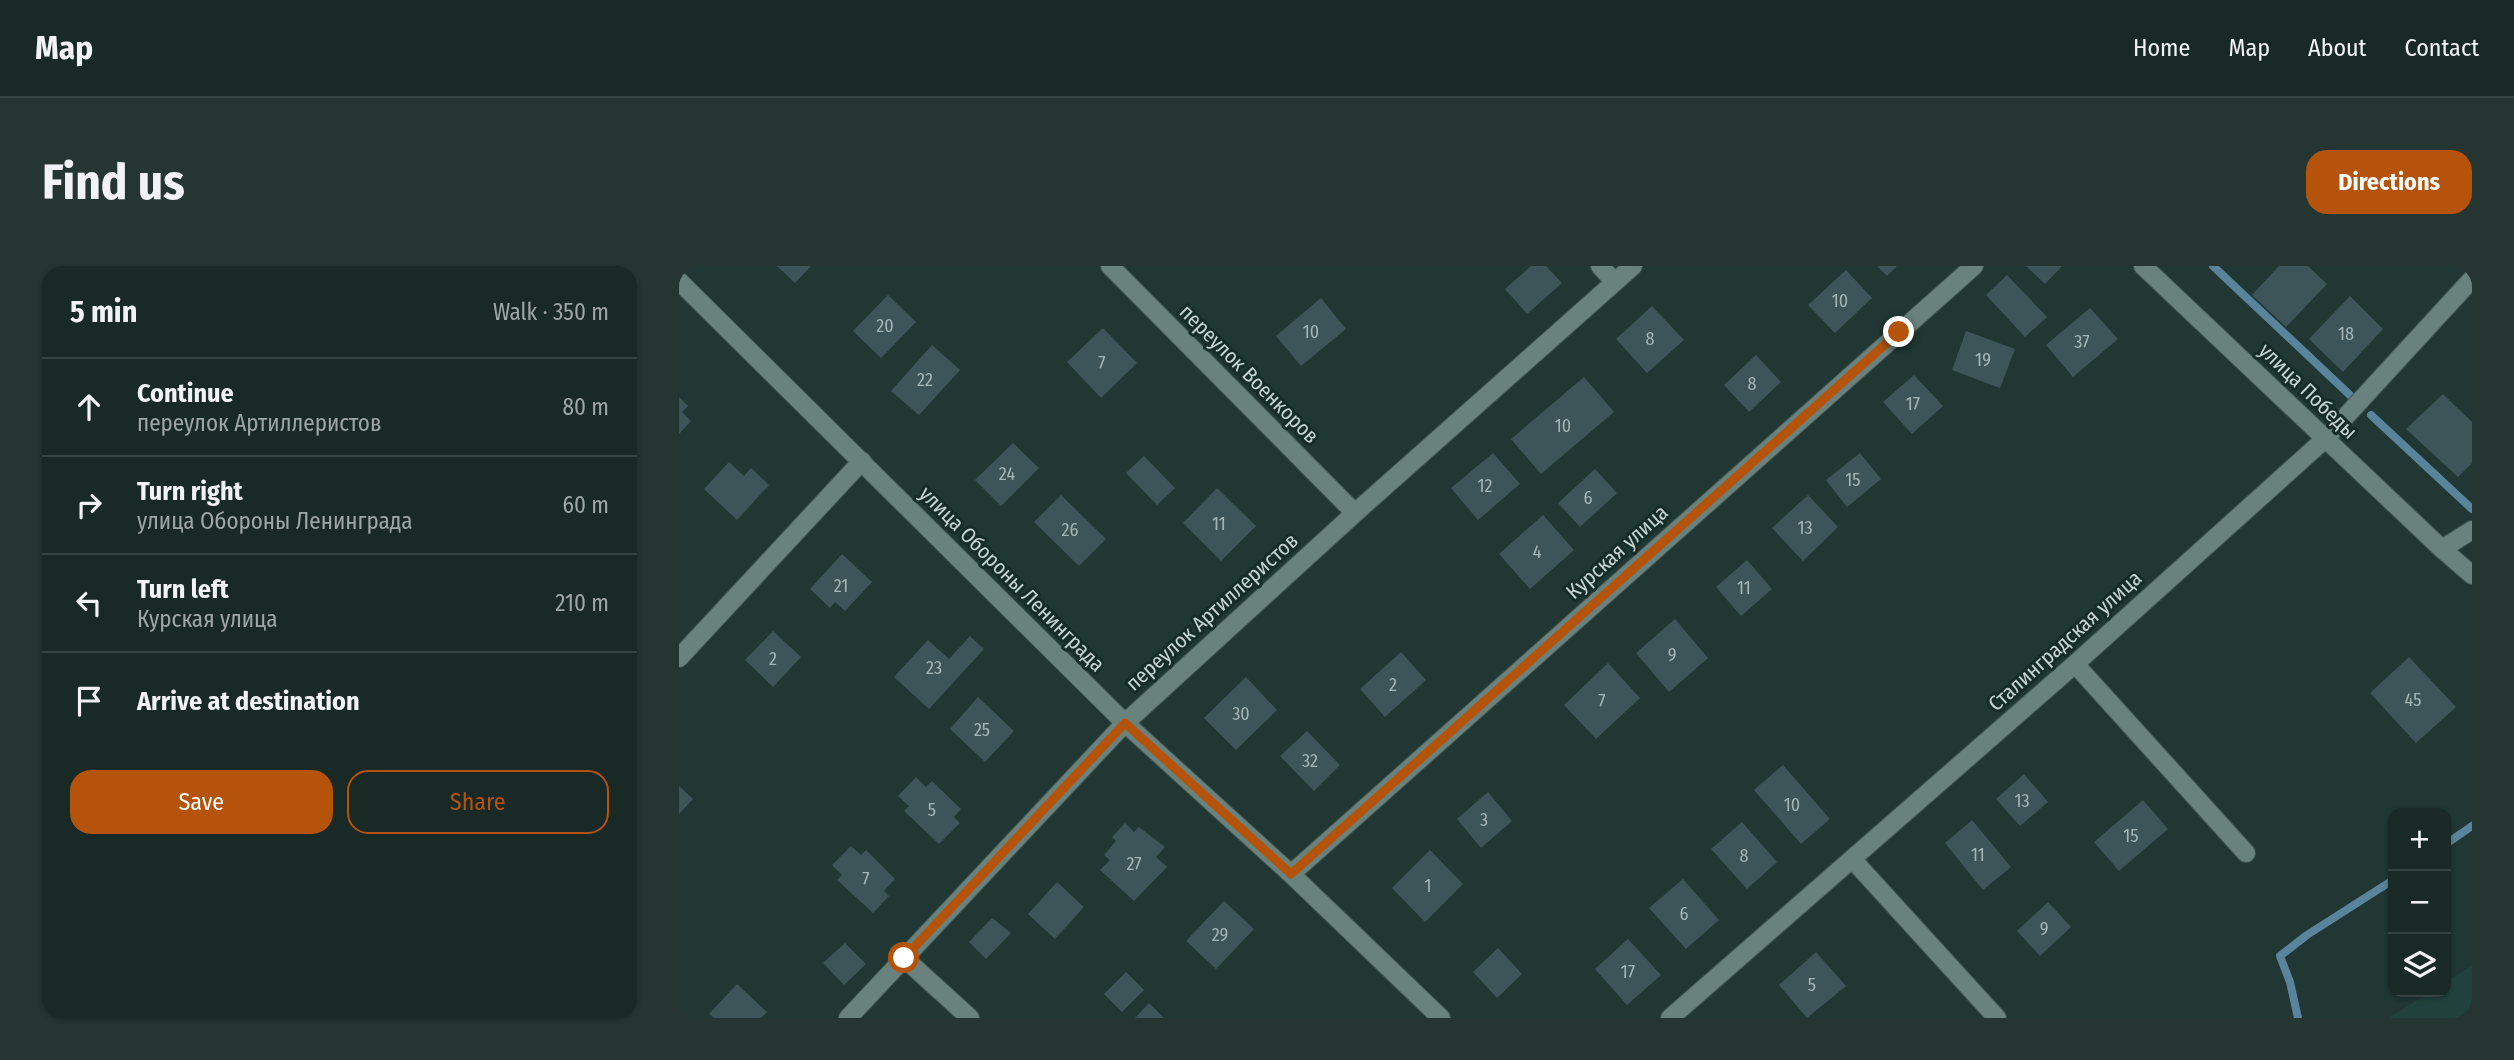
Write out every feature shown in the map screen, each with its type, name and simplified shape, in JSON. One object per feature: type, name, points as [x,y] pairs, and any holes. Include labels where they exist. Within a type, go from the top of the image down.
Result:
[{"type":"street","name":"переулок Военкоров","points":[[1110,266],[1355,513]]},
{"type":"street","points":[[1599,266],[1615,282]]},
{"type":"street","name":"переулок Артиллеристов","points":[[848,1018],[1125,723],[1355,513],[1633,266]]},
{"type":"street","name":"Курская улица","points":[[1291,874],[1974,266]]},
{"type":"street","name":"улица Победы","points":[[2143,266],[2442,550],[2472,575]]},
{"type":"street","name":"Сталинградская улица","points":[[1670,1018],[2075,664],[2325,439],[2472,279]]},
{"type":"street","name":"улица Обороны Ленинграда","points":[[679,281],[1125,723],[1291,874],[1441,1018]]},
{"type":"street","points":[[679,658],[862,461]]},
{"type":"street","points":[[2442,550],[2472,530]]},
{"type":"street","points":[[2075,664],[2246,853]]},
{"type":"street","points":[[1853,860],[1997,1018]]},
{"type":"street","points":[[904,958],[970,1018]]},
{"type":"shaded area","points":[[2472,965],[2472,1018],[2389,1018],[2422,997],[2451,997],[2451,979]]},
{"type":"building","points":[[777,266],[811,266],[795,283]]},
{"type":"building","points":[[1531,266],[1546,266],[1562,283],[1527,314],[1505,289]]},
{"type":"building","points":[[1877,266],[1897,266],[1887,276]]},
{"type":"building","points":[[2026,266],[2062,266],[2045,284]]},
{"type":"building","points":[[2279,266],[2308,266],[2327,284],[2286,327],[2252,295]]},
{"type":"building","points":[[1846,270],[1872,298],[1835,333],[1808,305]]},
{"type":"building","points":[[2007,275],[2047,317],[2025,337],[1986,295]]},
{"type":"building","points":[[888,295],[916,322],[881,358],[853,331]]},
{"type":"building","points":[[2350,296],[2383,329],[2343,372],[2309,339]]},
{"type":"building","points":[[1321,298],[1346,329],[1301,366],[1276,336]]},
{"type":"building","points":[[1652,306],[1684,340],[1647,373],[1616,339]]},
{"type":"building","points":[[2090,308],[2118,339],[2073,377],[2046,345]]},
{"type":"building","points":[[1103,328],[1137,363],[1101,398],[1067,362]]},
{"type":"building","points":[[1966,331],[2015,349],[2000,388],[1952,370]]},
{"type":"building","points":[[932,345],[960,370],[919,415],[891,391]]},
{"type":"building","points":[[1756,355],[1781,382],[1749,412],[1724,385]]},
{"type":"building","points":[[1914,375],[1943,406],[1912,434],[1883,402]]},
{"type":"building","points":[[1584,377],[1614,412],[1541,474],[1511,439]]},
{"type":"building","points":[[2443,394],[2472,422],[2472,463],[2458,477],[2406,429]]},
{"type":"building","points":[[679,397],[688,406],[682,412],[691,421],[679,434]]},
{"type":"building","points":[[1013,443],[1039,468],[1001,506],[975,480]]},
{"type":"building","points":[[1493,453],[1520,484],[1478,520],[1451,488]]},
{"type":"building","points":[[1860,453],[1881,479],[1847,507],[1826,480]]},
{"type":"building","points":[[1144,456],[1175,488],[1157,505],[1126,473]]},
{"type":"building","points":[[729,462],[744,476],[751,468],[769,485],[737,520],[704,489]]},
{"type":"building","points":[[1595,469],[1617,493],[1580,527],[1558,503]]},
{"type":"building","points":[[1217,488],[1256,526],[1221,561],[1183,523]]},
{"type":"building","points":[[1061,495],[1106,539],[1079,566],[1034,522]]},
{"type":"building","points":[[1808,495],[1838,527],[1803,561],[1772,528]]},
{"type":"building","points":[[1543,515],[1574,550],[1530,589],[1499,554]]},
{"type":"building","points":[[842,554],[872,582],[845,611],[835,602],[830,608],[810,589]]},
{"type":"building","points":[[1747,560],[1772,589],[1741,616],[1716,587]]},
{"type":"building","points":[[1675,619],[1708,658],[1669,692],[1636,653]]},
{"type":"building","points":[[773,631],[801,657],[773,687],[745,660]]},
{"type":"building","points":[[970,636],[984,649],[929,709],[894,677],[928,640],[949,659]]},
{"type":"building","points":[[1401,652],[1426,680],[1385,717],[1360,689]]},
{"type":"building","points":[[2409,657],[2456,707],[2416,743],[2370,693]]},
{"type":"building","points":[[1608,663],[1640,698],[1596,739],[1564,705]]},
{"type":"building","points":[[1246,677],[1277,710],[1236,750],[1204,718]]},
{"type":"building","points":[[978,697],[1014,731],[985,762],[950,729]]},
{"type":"building","points":[[1307,731],[1340,765],[1314,791],[1280,756]]},
{"type":"building","points":[[1783,765],[1830,819],[1801,844],[1754,790]]},
{"type":"building","points":[[2024,774],[2048,802],[2020,826],[1996,799]]},
{"type":"building","points":[[916,777],[926,787],[932,781],[961,809],[954,817],[960,823],[939,844],[904,811],[909,806],[898,796]]},
{"type":"building","points":[[679,786],[693,799],[679,814]]},
{"type":"building","points":[[1488,792],[1512,821],[1481,848],[1457,819]]},
{"type":"building","points":[[2143,800],[2168,829],[2119,871],[2094,842]]},
{"type":"building","points":[[1972,820],[2011,867],[1983,890],[1945,843]]},
{"type":"building","points":[[1742,822],[1777,862],[1747,889],[1711,849]]},
{"type":"building","points":[[1125,823],[1134,832],[1139,827],[1165,847],[1156,857],[1167,867],[1134,901],[1100,870],[1110,860],[1104,855],[1116,841],[1112,837]]},
{"type":"building","points":[[851,846],[861,855],[866,850],[895,879],[884,891],[889,896],[873,913],[837,880],[842,875],[832,865]]},
{"type":"building","points":[[1430,850],[1463,884],[1425,922],[1392,888]]},
{"type":"building","points":[[1683,879],[1719,920],[1686,949],[1649,908]]},
{"type":"building","points":[[1057,882],[1084,907],[1055,939],[1028,914]]},
{"type":"building","points":[[1224,901],[1254,929],[1216,969],[1186,941]]},
{"type":"building","points":[[2048,902],[2071,927],[2040,956],[2017,931]]},
{"type":"building","points":[[992,918],[1011,933],[986,959],[969,942]]},
{"type":"building","points":[[1628,939],[1661,975],[1627,1005],[1595,969]]},
{"type":"building","points":[[845,943],[866,964],[844,985],[823,963]]},
{"type":"building","points":[[1498,948],[1522,974],[1497,998],[1473,972]]},
{"type":"building","points":[[1816,952],[1846,986],[1807,1018],[1779,985]]},
{"type":"building","points":[[1126,972],[1144,990],[1122,1012],[1104,994]]},
{"type":"building","points":[[737,984],[767,1012],[761,1018],[714,1018],[709,1014]]},
{"type":"building","points":[[1149,1003],[1164,1018],[1135,1018]]},
{"type":"waterway","points":[[2213,266],[2353,398]]},
{"type":"waterway","points":[[2371,415],[2472,509]]},
{"type":"waterway","points":[[2451,841],[2472,826]]},
{"type":"waterway","points":[[2298,1018],[2290,982],[2280,956],[2307,935],[2388,883]]},
{"type":"route","points":[[904,958],[1125,723],[1291,874],[1899,332]]}]
